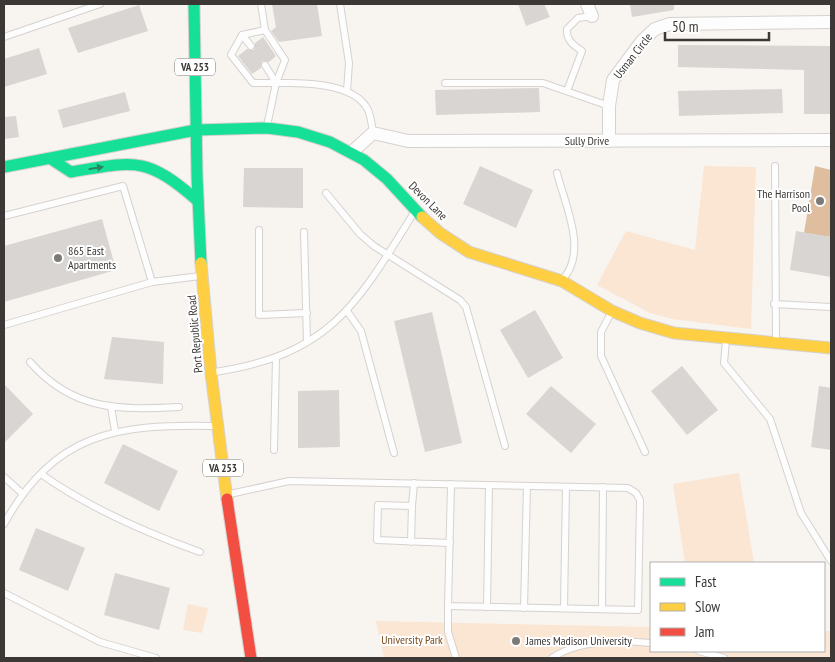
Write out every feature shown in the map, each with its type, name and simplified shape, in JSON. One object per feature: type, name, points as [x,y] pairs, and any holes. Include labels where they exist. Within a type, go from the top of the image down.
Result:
[{"type":"street","name":"Port Republic Road","points":[[194,4],[198,201],[203,276],[218,426],[251,658]]},
{"type":"street","points":[[587,4],[592,16]]},
{"type":"street","name":"Usman Circle","points":[[609,141],[609,106],[612,80],[642,41],[654,29],[670,24],[831,22]]},
{"type":"street","name":"Devon Lane","points":[[4,167],[196,130],[267,128],[316,137],[352,152],[387,178],[440,233],[469,252],[492,262],[562,281],[612,311],[661,330],[831,348]]},
{"type":"street","points":[[352,152],[373,133]]},
{"type":"street","name":"Sully Drive","points":[[373,133],[408,141],[831,140]]},
{"type":"street","points":[[52,159],[71,172],[133,162],[148,165],[162,172],[198,201]]},
{"type":"lane","points":[[4,37],[100,4]]},
{"type":"lane","points":[[261,4],[265,30],[285,60],[276,83],[267,128]]},
{"type":"lane","points":[[340,4],[349,63],[347,92]]},
{"type":"lane","points":[[567,91],[582,52],[566,35],[567,29],[578,18],[592,16]]},
{"type":"lane","points":[[265,30],[242,35],[231,55],[253,83],[340,88],[358,97],[369,111],[373,133]]},
{"type":"lane","points":[[242,35],[251,46]]},
{"type":"lane","points":[[265,65],[276,83]]},
{"type":"lane","points":[[445,83],[543,83],[609,106]]},
{"type":"lane","points":[[775,166],[774,304],[776,343]]},
{"type":"lane","points":[[557,173],[575,247],[573,263],[562,281]]},
{"type":"lane","points":[[4,216],[123,186],[152,282]]},
{"type":"lane","points":[[326,193],[360,234],[387,256],[460,300],[466,307],[505,446]]},
{"type":"lane","points":[[212,372],[276,358],[308,342],[347,311],[365,290],[416,210]]},
{"type":"lane","points":[[259,230],[259,315],[307,313]]},
{"type":"lane","points":[[304,232],[308,342]]},
{"type":"lane","points":[[4,325],[152,282],[203,276]]},
{"type":"lane","points":[[774,304],[831,307]]},
{"type":"lane","points":[[347,311],[361,331],[394,453]]},
{"type":"lane","points":[[612,311],[601,332],[601,356],[644,452]]},
{"type":"lane","points":[[727,338],[724,363],[770,419],[801,513],[831,561]]},
{"type":"lane","points":[[274,450],[276,358]]},
{"type":"lane","points":[[30,362],[49,380],[69,394],[91,403],[139,409],[179,407]]},
{"type":"lane","points":[[111,407],[115,430]]},
{"type":"lane","points":[[4,524],[23,494],[41,474],[76,445],[115,430],[218,426]]},
{"type":"lane","points":[[41,474],[97,508],[162,538],[200,552]]},
{"type":"lane","points":[[4,477],[23,494]]},
{"type":"lane","points":[[227,495],[289,481],[603,487],[628,488],[636,493],[640,500],[641,516],[638,610],[448,606]]},
{"type":"lane","points":[[411,542],[414,484]]},
{"type":"lane","points":[[451,484],[448,632],[456,658]]},
{"type":"lane","points":[[487,607],[489,485]]},
{"type":"lane","points":[[524,608],[527,486]]},
{"type":"lane","points":[[564,608],[566,487]]},
{"type":"lane","points":[[602,609],[603,487]]},
{"type":"lane","points":[[412,506],[378,505],[377,540],[450,543]]},
{"type":"lane","points":[[4,593],[100,642],[156,658]]},
{"type":"lane","points":[[552,658],[561,652],[598,643],[650,643]]},
{"type":"lane","points":[[703,652],[724,658]]},
{"type":"green space","points":[[704,166],[756,167],[751,329],[672,319],[650,313],[597,285],[626,231],[695,250]]},
{"type":"green space","points":[[739,473],[754,562],[685,562],[673,484]]},
{"type":"green space","points":[[188,604],[208,608],[202,633],[183,630]]},
{"type":"green space","name":"University Park","points":[[376,621],[650,627],[650,652],[825,652],[825,631],[831,631],[831,658],[384,658]]},
{"type":"shaded area","name":"The Harrison Pool","points":[[815,166],[831,170],[831,237],[804,233]]},
{"type":"building","points":[[272,4],[317,4],[322,36],[279,42],[271,31],[276,27]]},
{"type":"building","points":[[518,4],[544,4],[550,17],[526,26]]},
{"type":"building","points":[[630,4],[674,4],[674,10],[632,17]]},
{"type":"building","points":[[139,5],[148,31],[78,53],[68,28]]},
{"type":"building","points":[[263,37],[276,56],[269,62],[262,61],[261,68],[252,74],[238,56],[247,49],[254,50],[255,43]]},
{"type":"building","points":[[678,45],[831,46],[831,114],[804,114],[804,70],[678,67]]},
{"type":"building","points":[[39,48],[47,74],[4,87],[4,59]]},
{"type":"building","points":[[539,88],[540,112],[436,115],[435,90]]},
{"type":"building","points":[[782,89],[783,113],[679,116],[678,91]]},
{"type":"building","points":[[125,92],[130,111],[63,128],[58,110]]},
{"type":"building","points":[[16,116],[19,137],[4,139],[4,117]]},
{"type":"building","points":[[480,166],[533,190],[516,228],[463,204]]},
{"type":"building","points":[[244,168],[303,168],[303,208],[243,207]]},
{"type":"building","name":"865 East Apartments","points":[[102,219],[116,270],[4,302],[4,246]]},
{"type":"building","points":[[796,231],[831,237],[831,277],[790,270]]},
{"type":"building","points":[[535,310],[563,358],[528,378],[500,330]]},
{"type":"building","points":[[432,312],[462,443],[425,452],[394,321]]},
{"type":"building","points":[[112,337],[164,342],[163,384],[104,379]]},
{"type":"building","points":[[682,366],[718,410],[687,435],[651,391]]},
{"type":"building","points":[[4,384],[33,414],[4,443]]},
{"type":"building","points":[[551,386],[596,424],[571,453],[526,414]]},
{"type":"building","points":[[819,386],[831,388],[831,450],[811,447]]},
{"type":"building","points":[[339,390],[340,447],[298,448],[298,391]]},
{"type":"building","points":[[123,444],[178,471],[159,511],[104,483]]},
{"type":"building","points":[[36,528],[85,548],[68,591],[19,570]]},
{"type":"building","points":[[115,573],[170,588],[159,630],[104,615]]},
{"type":"traffic: fast","points":[[194,4],[197,176],[201,263]]},
{"type":"traffic: fast","points":[[4,167],[196,130],[267,128],[298,132],[330,142],[364,160],[387,179],[422,217]]},
{"type":"traffic: fast","points":[[51,159],[71,172],[126,164],[152,169],[180,186],[198,201]]},
{"type":"traffic: slow","points":[[422,217],[440,233],[469,252],[562,281],[612,311],[640,323],[674,333],[831,348]]},
{"type":"traffic: slow","points":[[201,263],[211,373],[227,499]]},
{"type":"traffic: jam","points":[[227,499],[251,658]]},
{"type":"place","name":"The Harrison Pool","points":[[820,201]]},
{"type":"place","name":"865 East Apartments","points":[[58,258]]},
{"type":"place","name":"James Madison University","points":[[516,641]]}]
